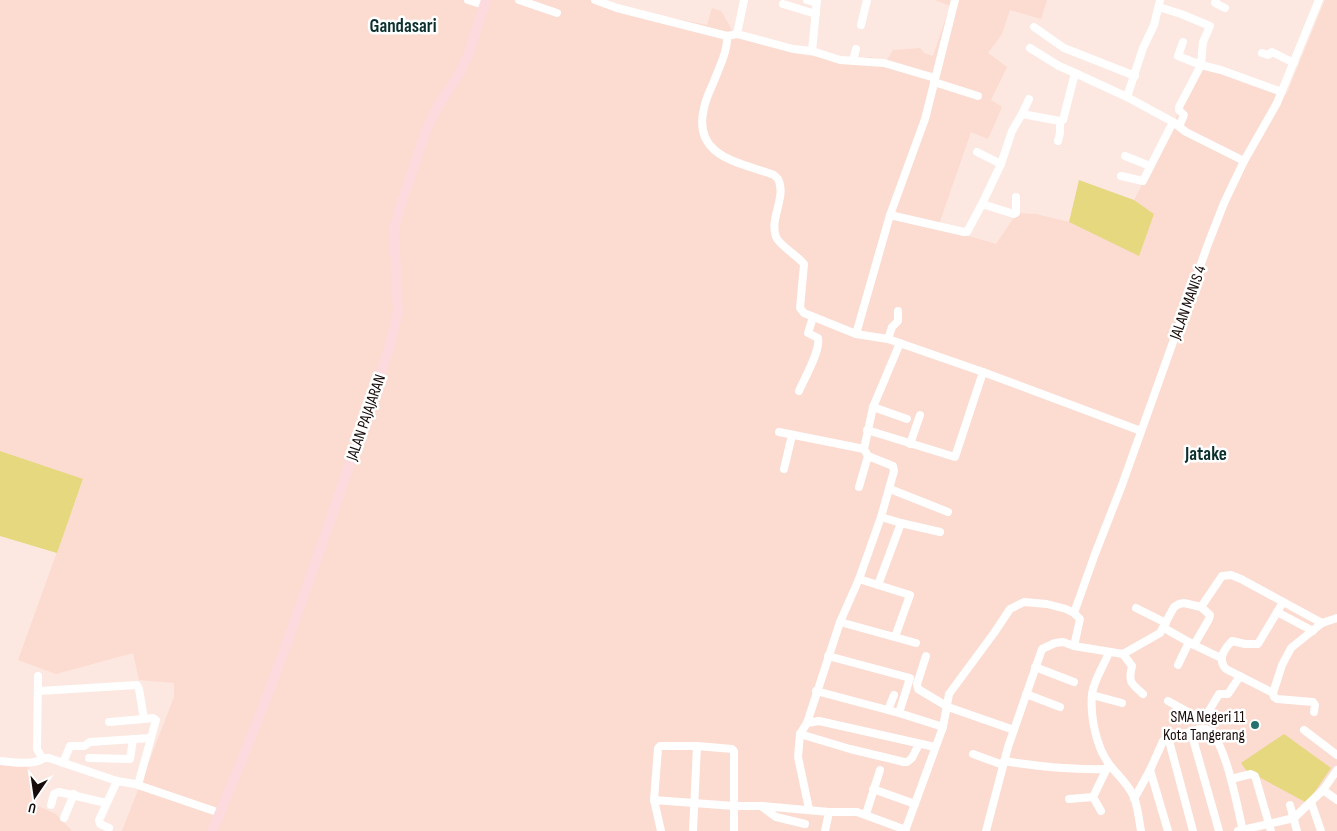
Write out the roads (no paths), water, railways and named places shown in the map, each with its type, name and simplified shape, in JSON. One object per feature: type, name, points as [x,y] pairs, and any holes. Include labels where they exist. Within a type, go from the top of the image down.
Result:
[{"type":"main road","name":"JALAN PAJAJARAN","points":[[212,831],[268,694],[395,327],[398,312],[394,228],[400,207],[427,128],[465,63],[485,3]]},
{"type":"street","points":[[468,0],[485,3]]},
{"type":"street","points":[[519,0],[557,13]]},
{"type":"street","points":[[595,0],[726,34],[727,36],[737,34],[793,49],[812,51],[840,60],[884,63],[978,96]]},
{"type":"street","points":[[737,34],[744,0]]},
{"type":"street","points":[[806,0],[817,2],[812,51]]},
{"type":"street","points":[[861,25],[867,0]]},
{"type":"street","points":[[856,334],[890,215],[925,119],[955,0]]},
{"type":"street","points":[[1216,0],[1215,3],[1225,8]]},
{"type":"street","name":"JALAN MANIS 4","points":[[1074,613],[1224,203],[1244,161],[1282,92],[1290,61],[1319,0]]},
{"type":"street","points":[[1121,176],[1141,182],[1176,124],[1184,115],[1179,110],[1179,107],[1201,65],[1203,42],[1209,25],[1159,3],[1154,25],[1140,58],[1127,97]]},
{"type":"street","points":[[783,4],[816,14]]},
{"type":"street","points":[[1034,27],[1064,48],[1135,76]]},
{"type":"street","points":[[727,36],[724,57],[703,108],[702,121],[705,139],[713,150],[720,155],[778,178],[780,188],[775,224],[776,237],[804,264],[800,308],[804,313],[856,334],[888,339],[983,372],[1141,431]]},
{"type":"street","points":[[1183,42],[1178,55],[1201,65],[1221,70],[1282,92]]},
{"type":"street","points":[[1030,48],[1059,66],[1127,97],[1176,124],[1186,132],[1244,161]]},
{"type":"street","points":[[853,60],[856,49]]},
{"type":"street","points":[[1262,53],[1268,55],[1272,52],[1290,61]]},
{"type":"street","points":[[1058,141],[1060,122],[1064,118],[1075,73]]},
{"type":"street","points":[[890,215],[967,232],[1002,164],[1012,131],[1028,99]]},
{"type":"street","points":[[1022,114],[1060,122]]},
{"type":"street","points":[[977,152],[1002,164]]},
{"type":"street","points":[[1125,156],[1150,166]]},
{"type":"street","points":[[982,204],[1014,214],[1016,213],[1016,197]]},
{"type":"street","points":[[888,339],[892,326],[898,321],[898,311]]},
{"type":"street","points":[[799,391],[810,366],[816,358],[819,341],[818,338],[808,333],[813,317]]},
{"type":"street","points":[[859,487],[866,453],[867,430],[873,407],[900,343]]},
{"type":"street","points":[[867,430],[955,457],[983,372]]},
{"type":"street","points":[[873,407],[906,419]]},
{"type":"street","points":[[910,444],[920,415]]},
{"type":"street","points":[[779,432],[866,453],[893,466],[894,471],[881,517],[859,579],[840,622],[806,723],[800,734],[798,757],[809,810]]},
{"type":"street","points":[[784,469],[792,435]]},
{"type":"street","points":[[890,489],[948,512]]},
{"type":"street","points":[[881,517],[940,532]]},
{"type":"street","points":[[878,585],[901,523]]},
{"type":"street","points":[[1202,607],[1218,580],[1226,575],[1241,579],[1322,623]]},
{"type":"street","points":[[859,579],[910,595],[895,637]]},
{"type":"street","points":[[654,800],[829,812],[851,811],[866,814],[905,830],[950,707],[949,694],[1013,606],[1024,602],[1047,604],[1066,608],[1074,613],[1080,619],[1074,646]]},
{"type":"street","points":[[1273,692],[1226,670],[1222,665],[1221,658],[1232,641],[1258,644],[1283,602]]},
{"type":"street","points":[[986,831],[1014,730],[1040,651],[1044,647],[1058,642],[1123,654],[1160,633],[1174,607],[1178,604],[1184,603],[1202,607],[1210,615],[1209,619],[1191,643],[1178,665]]},
{"type":"street","points":[[1136,608],[1191,643],[1221,658]]},
{"type":"street","points":[[1277,612],[1313,631]]},
{"type":"street","points":[[1314,712],[1315,705],[1313,702],[1277,699],[1274,697],[1273,692],[1282,666],[1295,645],[1322,623],[1337,618]]},
{"type":"street","points":[[840,622],[916,643]]},
{"type":"street","points":[[1109,652],[1095,682],[1092,695],[1098,744],[1108,766],[1124,779],[1134,799],[1141,831]]},
{"type":"street","points":[[1123,654],[1132,666],[1129,680],[1142,694]]},
{"type":"street","points":[[828,656],[910,678],[899,713]]},
{"type":"street","points":[[926,656],[917,686],[950,707],[1014,730]]},
{"type":"street","points":[[1035,667],[1074,682]]},
{"type":"street","points":[[38,676],[37,749],[42,758]]},
{"type":"street","points":[[1168,701],[1196,717],[1204,719],[1219,694],[1228,694],[1240,676]]},
{"type":"street","points":[[39,691],[136,684],[139,687],[144,719]]},
{"type":"street","points":[[816,691],[943,727]]},
{"type":"street","points":[[1026,694],[1060,707]]},
{"type":"street","points":[[888,710],[894,695]]},
{"type":"street","points":[[1092,695],[1122,703]]},
{"type":"street","points":[[109,722],[154,718],[156,720],[138,785]]},
{"type":"street","points":[[806,723],[819,721],[935,747]]},
{"type":"street","points":[[1134,799],[1163,741],[1168,737],[1191,733],[1203,728],[1207,729],[1218,740],[1231,779],[1241,831],[1270,827],[1294,818],[1323,790],[1337,770]]},
{"type":"street","points":[[1304,730],[1337,755]]},
{"type":"street","points":[[1191,733],[1219,831]]},
{"type":"street","points":[[800,734],[904,762],[908,762],[912,758],[919,744]]},
{"type":"street","points":[[1168,737],[1193,831]]},
{"type":"street","points":[[63,763],[70,746],[84,746],[90,742],[150,738]]},
{"type":"street","points":[[89,758],[130,759],[133,739]]},
{"type":"street","points":[[661,831],[654,800],[658,748],[660,746],[727,748],[734,751],[734,831]]},
{"type":"street","points":[[693,831],[697,746]]},
{"type":"street","points":[[973,754],[991,761],[1070,770],[1108,766]]},
{"type":"street","points":[[0,761],[38,762],[42,758],[46,758],[117,781],[138,785],[220,813]]},
{"type":"street","points":[[1093,798],[1108,766]]},
{"type":"street","points":[[866,814],[880,770]]},
{"type":"street","points":[[1150,770],[1168,831]]},
{"type":"street","points":[[1231,779],[1251,774],[1255,776],[1270,827]]},
{"type":"street","points":[[108,828],[99,822],[117,781]]},
{"type":"street","points":[[873,789],[915,804]]},
{"type":"street","points":[[1323,790],[1337,800]]},
{"type":"street","points":[[51,805],[55,793],[59,792],[106,803]]},
{"type":"street","points":[[64,818],[74,794]]},
{"type":"street","points":[[1069,799],[1093,798]]},
{"type":"street","points":[[1093,798],[1101,811]]},
{"type":"street","points":[[1311,802],[1321,831]]},
{"type":"street","points":[[1290,805],[1297,831]]},
{"type":"street","points":[[760,806],[776,817],[805,824]]},
{"type":"street","points":[[825,831],[829,812]]},
{"type":"place","name":"SMA Negeri 11 Kota Tangerang","points":[[1255,725]]},
{"type":"district","name":"Gandasari","points":[[403,25]]},
{"type":"district","name":"Jatake","points":[[1206,453]]}]
